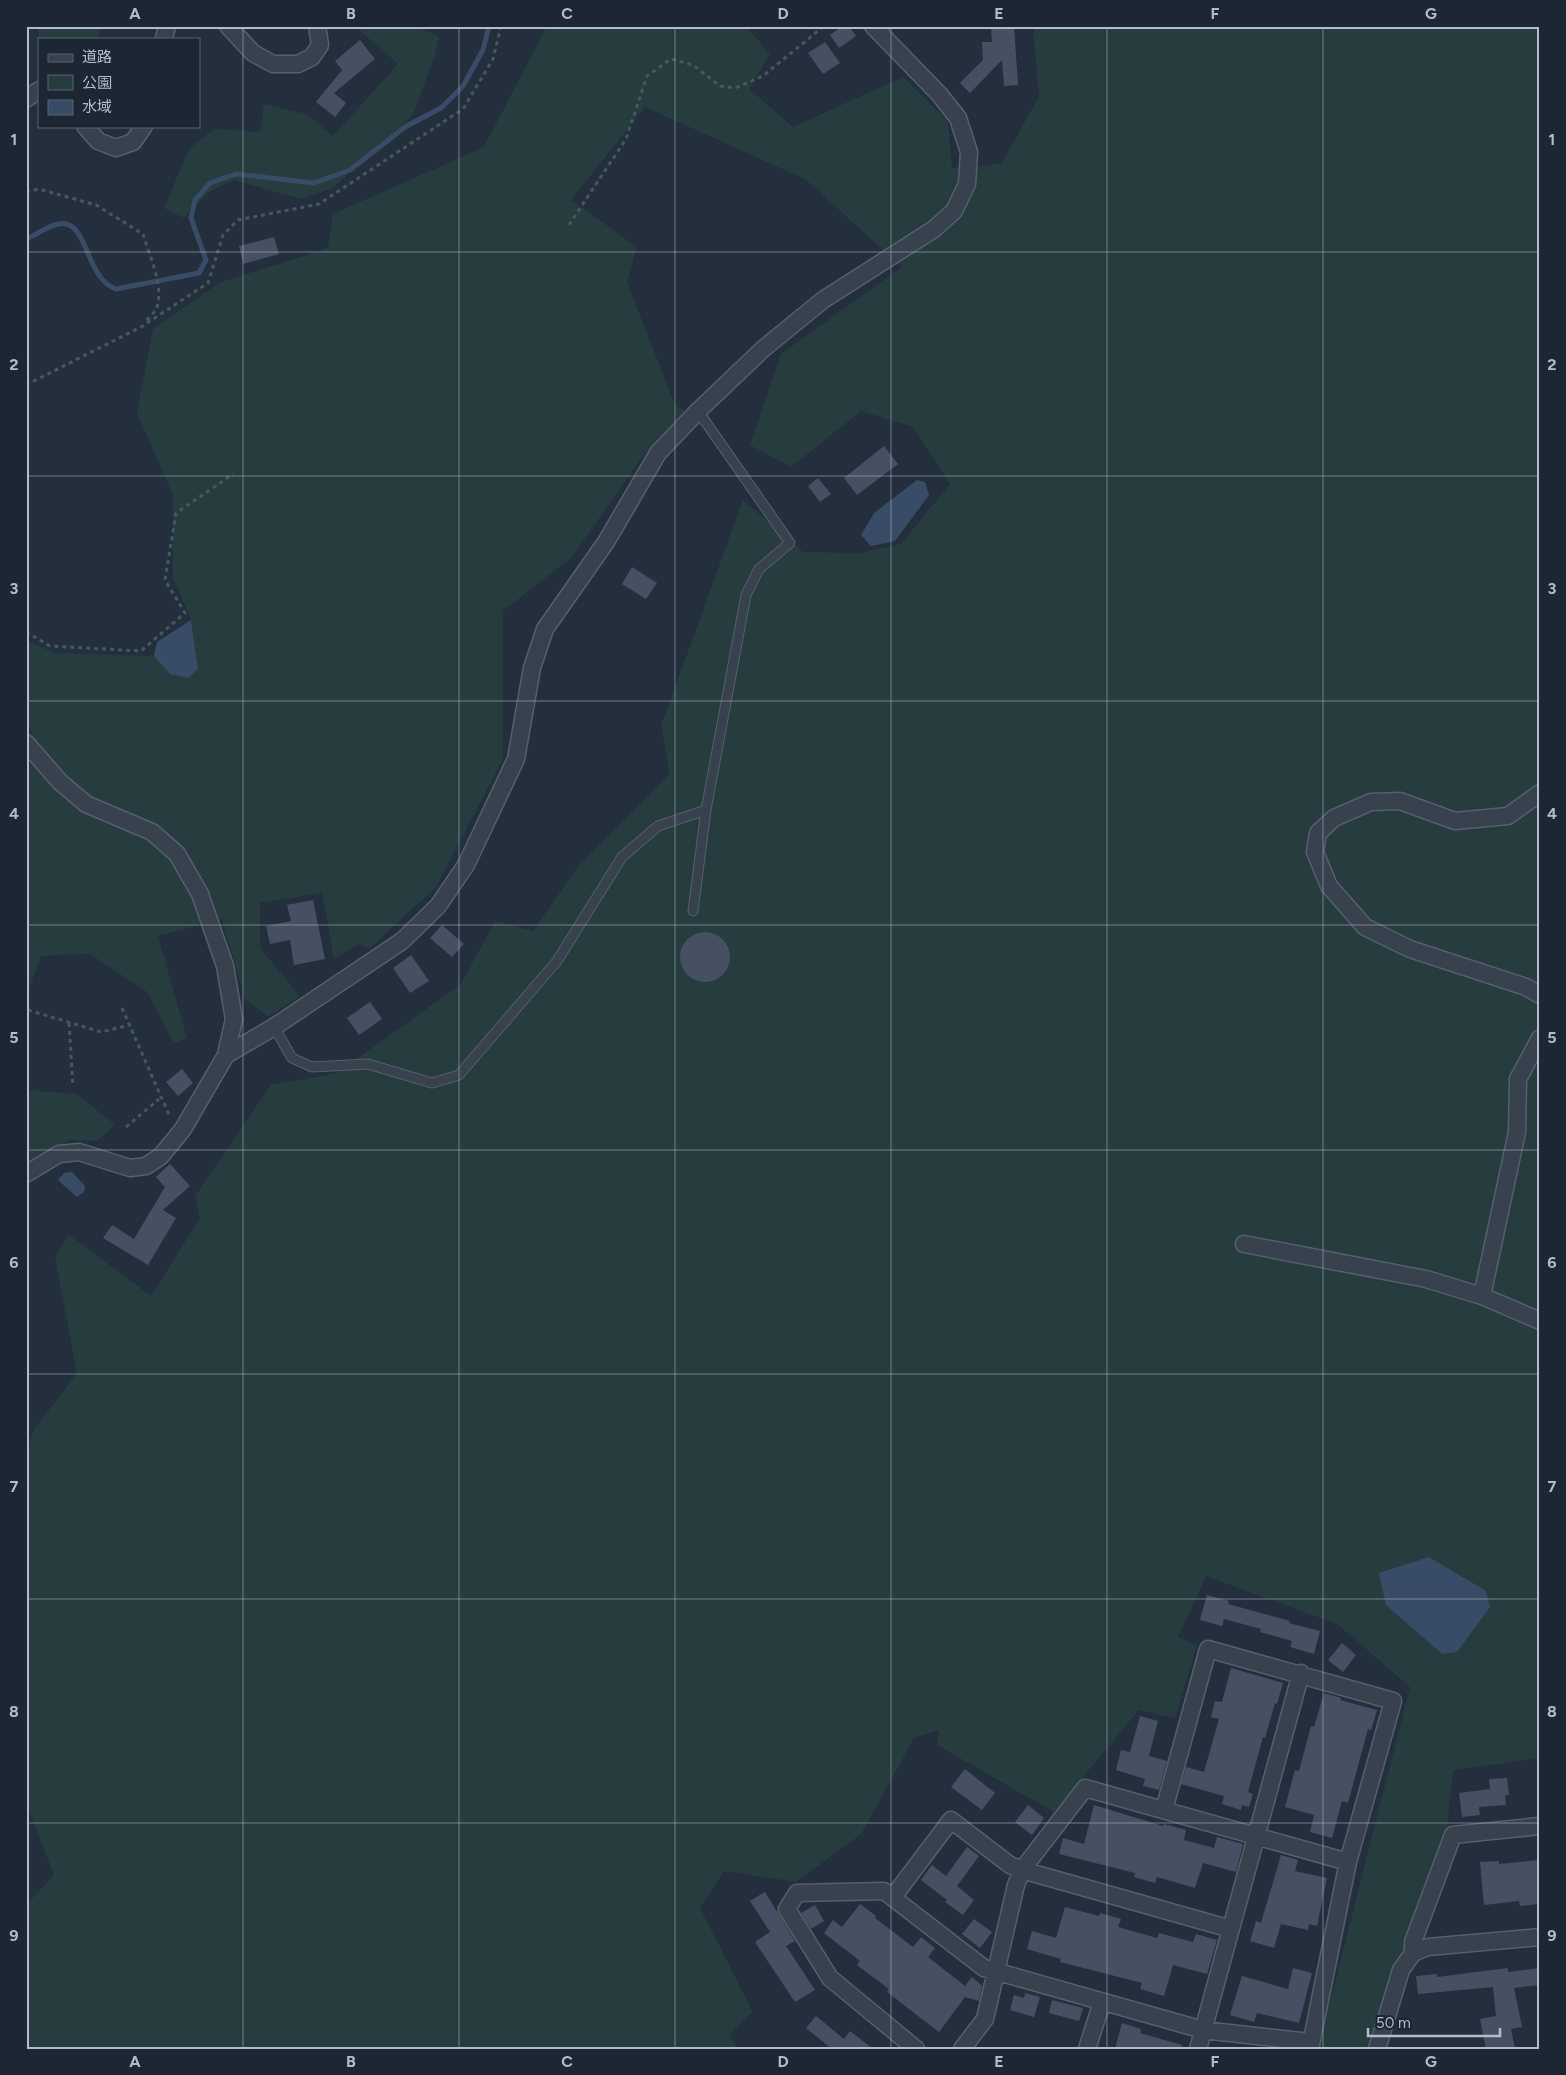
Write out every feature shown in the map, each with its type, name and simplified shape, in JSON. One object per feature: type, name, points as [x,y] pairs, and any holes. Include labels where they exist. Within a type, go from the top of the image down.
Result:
[{"type":"street","points":[[228,26],[253,54],[273,64],[298,64],[312,57],[320,45],[316,26]]},
{"type":"street","points":[[226,1055],[274,1028],[402,941],[438,906],[466,865],[516,759],[532,668],[545,628],[606,542],[658,453],[698,411],[763,349],[823,300],[934,229],[954,210],[967,184],[970,152],[958,118],[939,94],[873,26]]},
{"type":"street","points":[[26,99],[38,91]]},
{"type":"street","points":[[87,128],[98,141],[116,148],[134,142],[143,128]]},
{"type":"street","points":[[26,743],[60,782],[86,804],[152,832],[177,854],[200,894],[225,966],[234,1019],[226,1055],[183,1129],[161,1156],[146,1166],[130,1168],[78,1152],[59,1154],[26,1174]]},
{"type":"street","points":[[1540,793],[1508,816],[1455,821],[1400,801],[1371,802],[1334,818],[1318,833],[1315,852],[1329,886],[1365,927],[1410,949],[1526,987],[1540,995]]},
{"type":"street","points":[[1482,1296],[1517,1132],[1518,1079],[1540,1038]]},
{"type":"street","points":[[1244,1244],[1426,1279],[1482,1296],[1540,1322]]},
{"type":"street","points":[[916,2049],[830,1978],[787,1909],[796,1893],[884,1890],[984,1968],[1203,2030],[1310,2045],[1348,1862],[1393,1701],[1208,1649],[1164,1810]]},
{"type":"street","points":[[1198,2049],[1301,1674]]},
{"type":"street","points":[[962,2049],[985,2019],[1016,1885],[1022,1870],[1086,1788],[1348,1862]]},
{"type":"street","points":[[892,1897],[951,1820],[1010,1865],[1022,1870],[1231,1929]]},
{"type":"street","points":[[1413,1953],[1413,1942],[1453,1835],[1540,1826]]},
{"type":"street","points":[[1377,2049],[1401,1970],[1413,1953],[1428,1947],[1540,1936]]},
{"type":"street","points":[[1087,2049],[1102,2002]]},
{"type":"lane","points":[[693,911],[706,810],[746,595],[759,569],[790,543],[698,411]]},
{"type":"lane","points":[[274,1028],[292,1058],[312,1067],[368,1064],[432,1083],[459,1075],[557,961],[622,857],[658,826],[706,810]]},
{"type":"path","points":[[26,385],[141,327],[208,283],[223,235],[238,220],[319,204],[463,109],[493,59],[501,26]]},
{"type":"path","points":[[569,225],[626,139],[646,76],[670,59],[693,65],[720,86],[735,88],[762,76],[824,26]]},
{"type":"path","points":[[26,192],[40,189],[96,205],[142,234],[156,276],[158,292],[157,309],[141,327]]},
{"type":"path","points":[[26,632],[50,646],[141,650],[185,614],[165,580],[176,514],[233,474]]},
{"type":"path","points":[[122,1008],[172,1120],[183,1129]]},
{"type":"path","points":[[28,1010],[102,1032],[126,1026]]},
{"type":"path","points":[[69,1022],[72,1087]]},
{"type":"path","points":[[126,1126],[159,1099]]},
{"type":"path","points":[[26,1946],[28,1940]]},
{"type":"green space","points":[[38,26],[100,26],[99,38],[39,38]]},
{"type":"green space","points":[[357,26],[416,26],[439,37],[435,55],[413,115],[333,188],[301,199],[234,180],[209,192],[184,218],[164,208],[189,149],[214,129],[260,132],[264,104],[307,114],[333,136],[398,64],[358,29]]},
{"type":"green space","points":[[547,26],[746,26],[770,54],[749,89],[793,127],[903,77],[948,121],[952,168],[1001,164],[1039,97],[1033,26],[1540,26],[1540,1758],[1453,1770],[1447,1826],[1369,2049],[1318,2049],[1410,1687],[1337,1624],[1206,1576],[1178,1637],[1197,1645],[1175,1718],[1139,1710],[1054,1812],[937,1745],[939,1730],[914,1738],[861,1834],[796,1882],[724,1871],[700,1908],[753,2012],[730,2034],[737,2049],[26,2049],[26,1905],[54,1875],[26,1803],[26,1452],[34,1429],[77,1374],[55,1257],[68,1234],[151,1296],[200,1218],[195,1196],[271,1085],[337,1073],[461,984],[495,921],[533,931],[577,868],[670,773],[661,726],[743,500],[803,552],[859,553],[901,544],[950,484],[913,427],[861,411],[791,467],[750,445],[781,354],[902,267],[805,179],[645,107],[571,200],[637,247],[627,282],[675,405],[687,412],[643,456],[571,558],[503,611],[503,759],[436,887],[369,949],[359,944],[334,959],[322,893],[260,903],[260,948],[300,996],[268,1017],[245,999],[222,919],[158,936],[187,1038],[174,1043],[147,992],[90,954],[41,956],[26,997],[26,743],[33,734],[26,723],[26,640],[55,653],[154,656],[170,674],[188,678],[198,669],[191,620],[173,577],[173,495],[137,413],[153,329],[219,283],[328,248],[333,214],[484,147]]},
{"type":"green space","points":[[26,1090],[77,1094],[115,1125],[97,1141],[69,1140],[26,1166]]},
{"type":"water","points":[[917,480],[925,482],[929,495],[895,541],[871,546],[861,535],[874,513]]},
{"type":"water","points":[[191,620],[198,669],[188,678],[170,674],[154,656],[157,642]]},
{"type":"water","points":[[72,1172],[85,1186],[84,1192],[77,1197],[58,1180],[64,1173]]},
{"type":"water","points":[[1429,1557],[1486,1591],[1490,1607],[1457,1652],[1442,1654],[1386,1605],[1379,1573]]},
{"type":"building","points":[[843,26],[849,26],[856,36],[839,48],[830,35]]},
{"type":"building","points":[[1014,26],[1018,85],[1004,86],[1002,60],[970,93],[960,83],[983,60],[982,42],[992,42],[991,27]]},
{"type":"building","points":[[360,40],[375,59],[334,93],[346,103],[335,117],[316,102],[342,70],[335,61]]},
{"type":"building","points":[[825,42],[840,63],[823,74],[808,53]]},
{"type":"building","points":[[274,237],[279,254],[243,264],[239,246]]},
{"type":"building","points":[[884,446],[898,464],[857,495],[844,478]]},
{"type":"building","points":[[818,478],[831,494],[820,502],[808,486]]},
{"type":"building","points":[[632,567],[657,583],[646,599],[622,584]]},
{"type":"building","points":[[313,900],[325,959],[294,965],[290,940],[270,944],[266,926],[291,921],[287,905]]},
{"type":"building","points":[[442,925],[464,944],[452,957],[430,938]]},
{"type":"building","points":[[705,932],[714,934],[725,943],[730,957],[728,966],[719,977],[705,982],[696,980],[685,971],[680,957],[682,948],[691,937]]},
{"type":"building","points":[[411,955],[429,981],[410,993],[393,968]]},
{"type":"building","points":[[370,1002],[382,1019],[359,1035],[347,1018]]},
{"type":"building","points":[[182,1069],[193,1083],[178,1096],[166,1082]]},
{"type":"building","points":[[170,1164],[190,1186],[163,1210],[176,1218],[148,1265],[103,1238],[112,1225],[134,1239],[165,1187],[156,1177]]},
{"type":"building","points":[[1207,1595],[1229,1601],[1228,1604],[1320,1631],[1314,1654],[1290,1647],[1292,1641],[1260,1632],[1261,1629],[1224,1619],[1222,1626],[1200,1620]]},
{"type":"building","points":[[1342,1643],[1356,1655],[1343,1672],[1328,1660]]},
{"type":"building","points":[[1231,1668],[1283,1683],[1265,1738],[1263,1737],[1248,1792],[1253,1794],[1249,1807],[1242,1805],[1241,1810],[1222,1804],[1224,1796],[1181,1784],[1186,1767],[1204,1772],[1219,1719],[1211,1717],[1215,1701],[1222,1702]]},
{"type":"building","points":[[1324,1693],[1341,1698],[1340,1700],[1377,1710],[1371,1730],[1368,1729],[1348,1803],[1342,1801],[1332,1838],[1310,1832],[1314,1815],[1285,1807],[1295,1770],[1299,1771],[1311,1726],[1314,1727]]},
{"type":"building","points":[[1140,1716],[1158,1721],[1149,1756],[1167,1761],[1159,1790],[1143,1786],[1145,1779],[1116,1770],[1121,1750],[1130,1752]]},
{"type":"building","points":[[965,1769],[995,1793],[982,1810],[951,1787]]},
{"type":"building","points":[[1507,1778],[1509,1795],[1505,1795],[1506,1805],[1479,1807],[1480,1815],[1462,1817],[1459,1793],[1490,1789],[1489,1779]]},
{"type":"building","points":[[1028,1805],[1044,1818],[1032,1835],[1015,1822]]},
{"type":"building","points":[[1094,1805],[1163,1826],[1164,1824],[1186,1830],[1184,1840],[1214,1848],[1217,1837],[1243,1844],[1236,1872],[1203,1863],[1195,1888],[1157,1877],[1155,1883],[1134,1877],[1135,1873],[1059,1854],[1063,1838],[1084,1844]]},
{"type":"building","points":[[967,1847],[979,1856],[957,1886],[974,1900],[963,1915],[945,1902],[947,1900],[921,1880],[932,1865],[946,1876]]},
{"type":"building","points":[[1281,1855],[1298,1860],[1295,1871],[1327,1878],[1317,1926],[1309,1924],[1308,1930],[1281,1924],[1274,1948],[1250,1941],[1256,1921],[1261,1923]]},
{"type":"building","points":[[1540,1860],[1540,1904],[1520,1906],[1519,1901],[1484,1905],[1480,1862],[1499,1861],[1499,1864]]},
{"type":"building","points":[[765,1892],[795,1941],[786,1946],[815,1990],[795,2002],[755,1942],[770,1932],[750,1901]]},
{"type":"building","points":[[860,1904],[913,1947],[921,1937],[935,1948],[928,1957],[965,1986],[972,1977],[982,1986],[979,2001],[965,1997],[939,2032],[887,1992],[889,1989],[857,1965],[860,1961],[824,1933],[833,1920],[842,1927]]},
{"type":"building","points":[[815,1905],[824,1921],[811,1929],[801,1913]]},
{"type":"building","points":[[1065,1907],[1099,1916],[1100,1913],[1121,1919],[1118,1927],[1157,1938],[1159,1933],[1193,1942],[1196,1934],[1217,1940],[1207,1974],[1173,1965],[1164,1996],[1140,1989],[1142,1983],[1060,1962],[1061,1959],[1027,1949],[1032,1931],[1056,1938]]},
{"type":"building","points":[[974,1919],[992,1932],[980,1948],[962,1934]]},
{"type":"building","points":[[1293,1968],[1312,1973],[1299,2023],[1257,2013],[1254,2022],[1230,2015],[1242,1976],[1288,1989]]},
{"type":"building","points":[[1508,1968],[1508,1972],[1540,1968],[1540,1985],[1514,1988],[1522,2027],[1511,2029],[1515,2049],[1486,2049],[1480,2019],[1496,2016],[1493,1987],[1418,1994],[1416,1976],[1437,1974],[1437,1977]]},
{"type":"building","points":[[1025,1993],[1040,1997],[1034,2017],[1010,2010],[1014,1995],[1024,1998]]},
{"type":"building","points":[[1052,2000],[1083,2008],[1079,2021],[1049,2013]]},
{"type":"building","points":[[816,2016],[844,2039],[850,2031],[873,2049],[832,2049],[806,2028]]},
{"type":"building","points":[[1122,2023],[1141,2029],[1140,2033],[1182,2045],[1181,2049],[1115,2049]]},
{"type":"waterway","points":[[26,239],[54,225],[68,225],[76,230],[82,239],[98,273],[106,283],[116,289],[199,273],[206,260],[191,218],[195,200],[210,183],[236,174],[314,183],[350,170],[405,127],[441,108],[463,86],[483,50],[489,26]]}]
